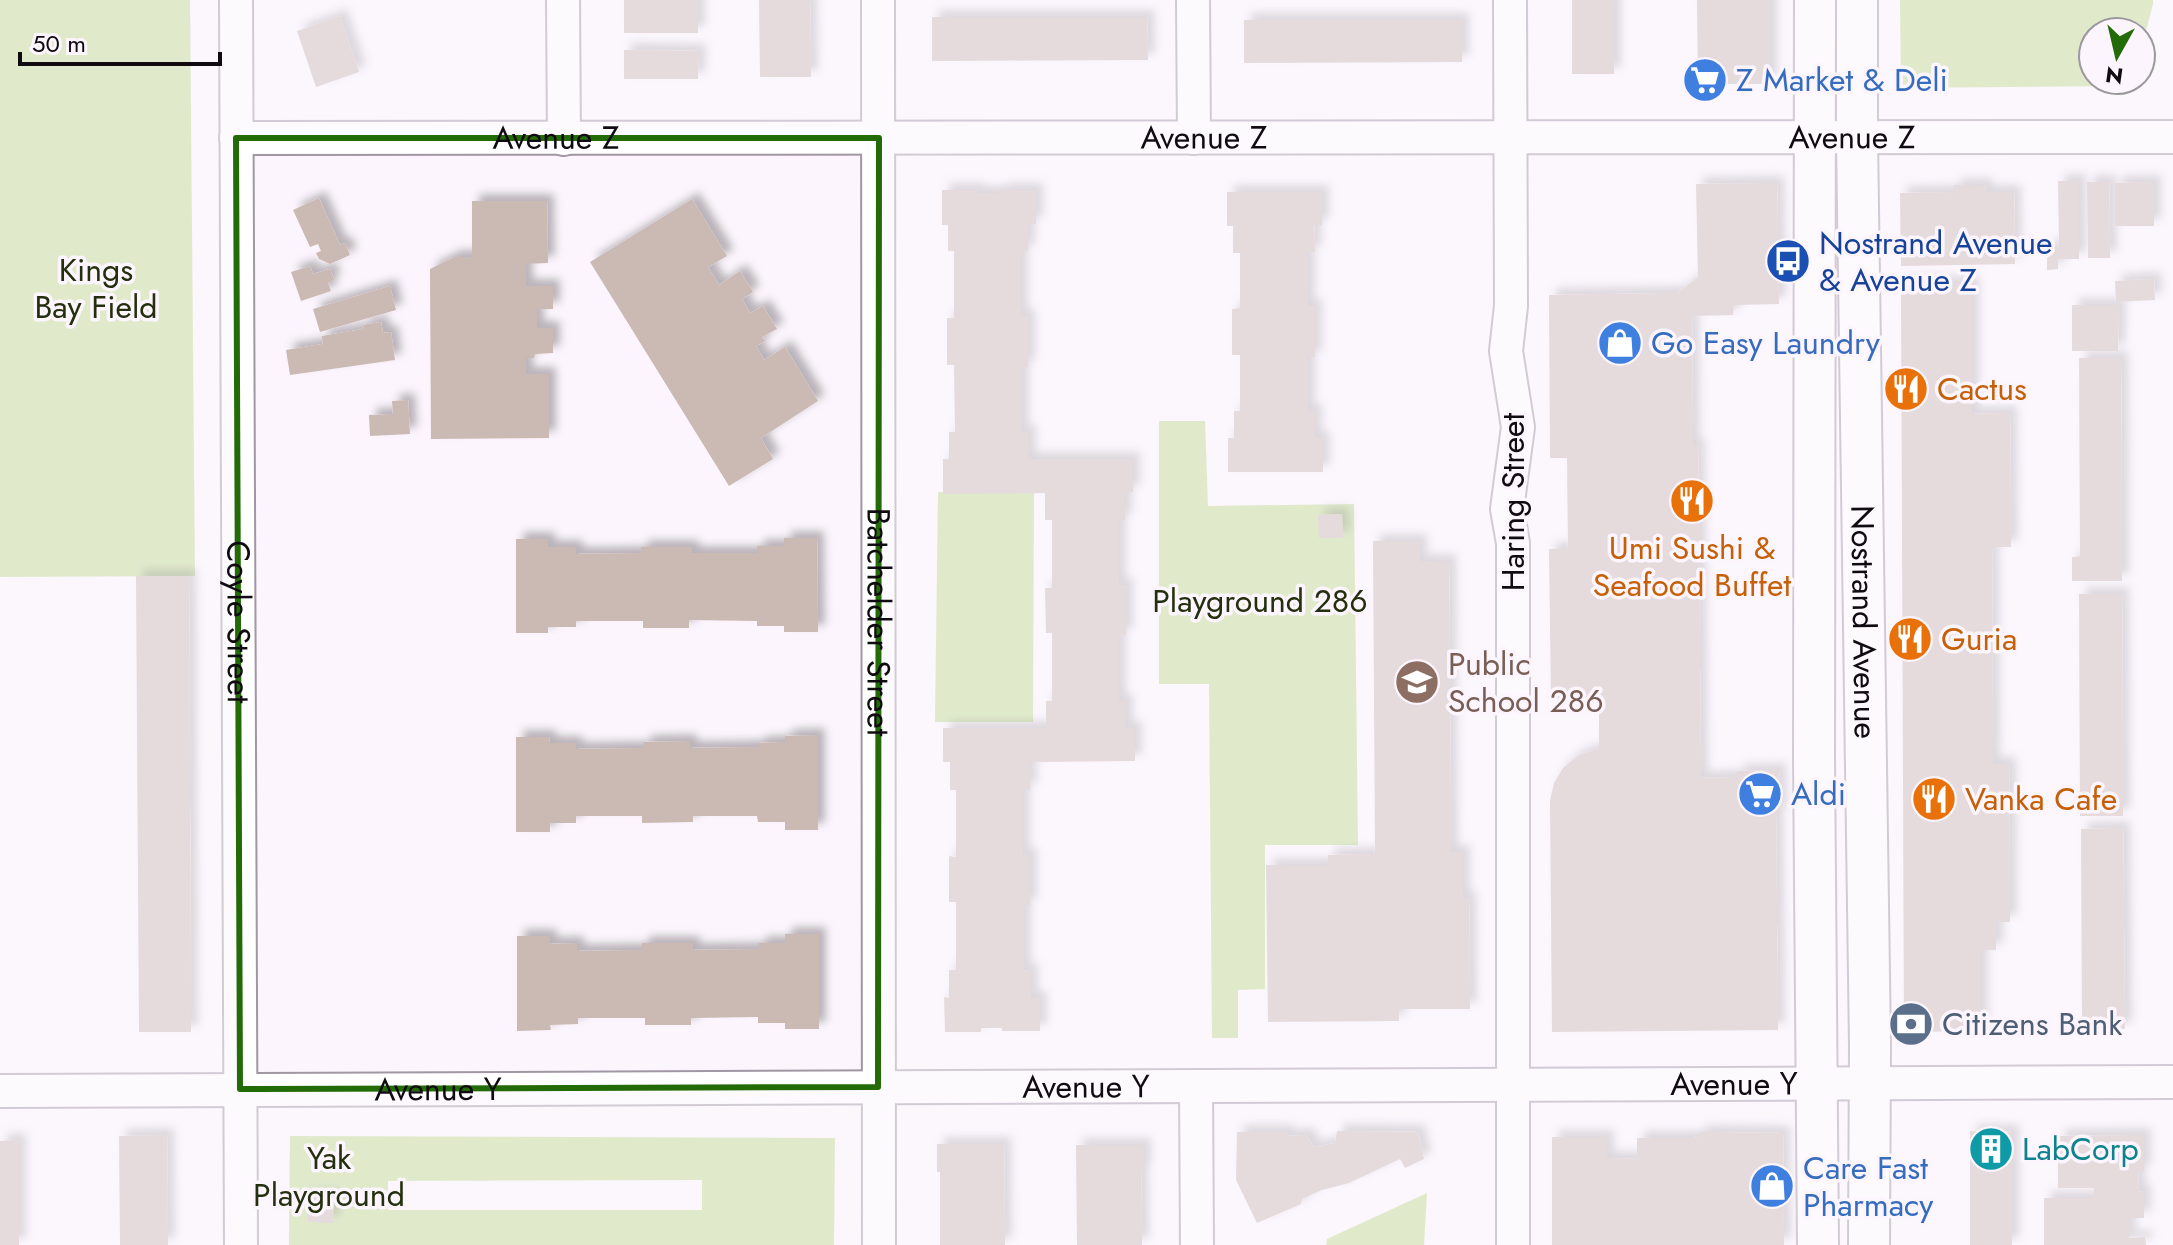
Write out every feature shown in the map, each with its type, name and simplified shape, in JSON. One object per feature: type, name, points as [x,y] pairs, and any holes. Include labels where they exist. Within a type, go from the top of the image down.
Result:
[{"type":"main road","name":"Nostrand Avenue","points":[[1815,0],[1814,758],[1818,1245]]},
{"type":"main road","name":"Nostrand Avenue","points":[[1857,0],[1870,1083],[1869,1245]]},
{"type":"street","name":"Coyle Street","points":[[236,0],[241,1245]]},
{"type":"street","points":[[563,0],[564,139]]},
{"type":"street","name":"Batchelder Street","points":[[878,0],[879,1245]]},
{"type":"street","points":[[1193,0],[1194,138]]},
{"type":"street","name":"Haring Street","points":[[1510,0],[1511,306],[1506,351],[1518,427],[1507,509],[1513,543],[1513,1245]]},
{"type":"street","name":"Avenue Z","points":[[236,138],[2173,137]]},
{"type":"street","name":"Avenue Y","points":[[0,1091],[2173,1082]]},
{"type":"street","points":[[1196,1086],[1197,1245]]},
{"type":"highlighted area","points":[[236,138],[879,138],[878,1087],[240,1089]]},
{"type":"green space","name":"Kings Bay Field","points":[[0,0],[190,0],[195,576],[0,577]]},
{"type":"green space","points":[[1900,0],[2153,0],[2150,16],[2077,16],[2077,86],[1901,88]]},
{"type":"green space","name":"Playground 286","points":[[1159,421],[1205,421],[1208,506],[1354,504],[1358,845],[1265,845],[1265,989],[1238,990],[1238,1038],[1212,1038],[1209,684],[1159,684]]},
{"type":"green space","points":[[938,492],[1034,492],[1033,722],[935,722]]},
{"type":"green space","name":"Yak Playground","points":[[290,1136],[835,1138],[834,1245],[289,1245]],"holes":[[[702,1180],[702,1210],[388,1210],[388,1181]]]},
{"type":"green space","points":[[1427,1193],[1424,1245],[1326,1245],[1327,1239]]},
{"type":"building","points":[[624,0],[698,0],[698,33],[624,33]]},
{"type":"building","points":[[759,0],[810,0],[811,77],[760,77]]},
{"type":"building","points":[[1572,0],[1614,0],[1614,74],[1572,74]]},
{"type":"building","points":[[1697,0],[1770,0],[1770,84],[1698,84]]},
{"type":"building","points":[[340,16],[359,72],[316,87],[297,31]]},
{"type":"building","points":[[932,17],[1147,17],[1148,60],[932,61]]},
{"type":"building","points":[[1244,20],[1462,20],[1462,62],[1244,63]]},
{"type":"building","points":[[624,50],[699,51],[698,79],[624,79]]},
{"type":"building","points":[[2058,181],[2079,181],[2079,259],[2058,259],[2058,269],[2047,270],[2047,246],[2059,246]]},
{"type":"building","points":[[2087,182],[2109,182],[2110,258],[2088,258]]},
{"type":"building","points":[[2154,182],[2154,226],[2115,226],[2115,183]]},
{"type":"building","points":[[1777,183],[1779,304],[1734,305],[1733,315],[1692,316],[1693,445],[1698,445],[1701,778],[1737,777],[1737,771],[1779,770],[1780,814],[1776,814],[1778,1030],[1552,1032],[1550,800],[1554,783],[1563,768],[1579,755],[1599,749],[1599,699],[1551,700],[1549,549],[1568,549],[1567,458],[1550,458],[1549,295],[1678,293],[1698,277],[1696,184]]},
{"type":"building","points":[[1954,185],[1985,185],[1986,192],[2014,192],[2015,264],[1901,266],[1900,193],[1954,192]]},
{"type":"building","points":[[942,190],[1000,193],[1000,190],[1036,190],[1036,224],[1028,224],[1028,251],[1021,251],[1021,316],[1028,316],[1028,367],[1022,367],[1022,432],[1029,432],[1029,459],[1133,459],[1133,492],[1125,492],[1125,520],[1119,520],[1119,585],[1126,585],[1126,635],[1119,635],[1119,701],[1126,701],[1126,728],[1135,728],[1135,761],[1030,762],[1030,789],[1023,789],[1023,855],[1030,855],[1030,905],[1024,905],[1024,971],[1031,970],[1031,998],[1040,998],[1040,1031],[981,1028],[981,1032],[945,1032],[944,997],[949,998],[949,970],[956,970],[956,902],[949,902],[949,856],[956,857],[956,790],[950,790],[950,762],[943,762],[943,728],[1046,728],[1046,701],[1052,701],[1052,633],[1046,633],[1045,588],[1052,588],[1052,520],[1045,520],[1045,493],[943,494],[943,459],[949,459],[949,432],[955,432],[954,365],[947,365],[947,318],[954,318],[954,251],[948,251],[948,225],[942,225]]},
{"type":"building","points":[[1227,192],[1322,192],[1322,225],[1314,225],[1315,252],[1308,252],[1308,306],[1315,306],[1315,357],[1308,357],[1308,411],[1315,411],[1315,438],[1323,438],[1323,472],[1228,472],[1228,438],[1234,438],[1234,411],[1240,411],[1240,355],[1232,355],[1232,309],[1240,308],[1240,253],[1233,253],[1233,226],[1227,226]]},
{"type":"building","points":[[319,198],[340,245],[345,243],[350,255],[330,264],[319,259],[316,253],[321,251],[318,244],[310,247],[293,210]]},
{"type":"building","points":[[692,199],[727,256],[708,267],[719,285],[740,271],[753,292],[742,299],[750,313],[763,306],[777,329],[762,337],[765,341],[756,346],[764,360],[785,347],[818,401],[761,438],[773,459],[729,486],[590,262]]},
{"type":"building","points":[[472,201],[547,201],[548,263],[526,264],[526,286],[553,286],[553,309],[537,309],[537,328],[553,328],[553,353],[526,358],[526,374],[549,374],[549,438],[431,439],[430,269],[454,257],[472,257]]},
{"type":"building","points":[[310,266],[313,274],[330,269],[334,280],[328,283],[331,291],[301,301],[291,272]]},
{"type":"building","points":[[2154,279],[2155,300],[2116,302],[2115,281]]},
{"type":"building","points":[[1901,283],[1972,283],[1972,414],[2010,413],[2011,547],[1992,547],[1993,764],[2009,764],[2010,922],[1996,922],[1996,950],[1981,950],[1981,1031],[1904,1032]]},
{"type":"building","points":[[390,286],[396,310],[320,332],[313,309]]},
{"type":"building","points":[[2072,305],[2119,305],[2118,351],[2072,351]]},
{"type":"building","points":[[381,322],[383,333],[391,332],[395,360],[290,375],[286,350],[323,344],[322,336],[364,329],[363,325]]},
{"type":"building","points":[[2079,358],[2121,358],[2122,581],[2072,581],[2072,557],[2080,556]]},
{"type":"building","points":[[408,400],[410,434],[370,436],[369,415],[393,414],[392,401]]},
{"type":"building","points":[[1342,514],[1343,538],[1319,538],[1318,515]]},
{"type":"building","points":[[784,538],[817,538],[818,632],[784,632],[784,626],[757,626],[757,621],[689,620],[689,628],[643,628],[643,621],[576,621],[576,627],[548,627],[548,633],[516,633],[516,539],[548,539],[548,547],[576,547],[576,554],[641,553],[641,547],[692,547],[692,553],[757,553],[757,546],[784,546]]},
{"type":"building","name":"Public School 286","points":[[1373,541],[1420,541],[1420,561],[1449,561],[1451,852],[1463,852],[1463,898],[1469,898],[1470,1009],[1399,1009],[1399,1021],[1268,1022],[1266,865],[1328,865],[1328,855],[1375,854]]},
{"type":"building","points":[[136,576],[189,576],[191,1032],[139,1032]]},
{"type":"building","points":[[2079,594],[2122,594],[2123,816],[2080,816]]},
{"type":"building","points":[[818,735],[818,830],[785,830],[785,822],[758,822],[757,816],[693,816],[693,822],[642,823],[642,816],[576,816],[576,823],[550,823],[550,832],[516,832],[516,737],[549,737],[550,743],[576,743],[576,749],[644,748],[644,742],[690,741],[690,748],[758,747],[758,743],[785,742],[785,736]]},
{"type":"building","points":[[2123,828],[2125,1029],[2082,1029],[2081,829]]},
{"type":"building","points":[[785,934],[819,934],[819,1029],[785,1029],[785,1023],[758,1023],[758,1017],[691,1018],[691,1025],[645,1025],[645,1018],[578,1018],[578,1024],[550,1025],[551,1030],[517,1031],[517,936],[550,936],[550,944],[577,943],[577,951],[642,950],[642,943],[693,943],[693,950],[759,949],[759,943],[785,943]]},
{"type":"building","points":[[1337,1131],[1418,1132],[1424,1159],[1405,1168],[1400,1159],[1349,1183],[1322,1190],[1302,1199],[1301,1204],[1257,1223],[1236,1180],[1237,1132],[1307,1135],[1313,1147],[1335,1143]]},
{"type":"building","points":[[1970,1131],[2012,1132],[2012,1245],[1970,1245]]},
{"type":"building","points":[[1699,1132],[1783,1133],[1784,1245],[1552,1245],[1552,1137],[1607,1137],[1607,1158],[1637,1159],[1637,1138],[1699,1138]]},
{"type":"building","points":[[167,1135],[168,1245],[120,1245],[119,1136]]},
{"type":"building","points":[[2144,1135],[2144,1171],[2138,1171],[2139,1192],[2144,1191],[2144,1218],[2129,1218],[2129,1238],[2145,1237],[2146,1245],[2044,1245],[2044,1198],[2094,1198],[2094,1188],[2058,1188],[2058,1136]]},
{"type":"building","points":[[19,1140],[19,1245],[0,1245],[0,1141]]},
{"type":"building","points":[[937,1144],[1004,1144],[1005,1245],[940,1245]]},
{"type":"building","points":[[1076,1145],[1144,1145],[1144,1171],[1141,1171],[1142,1245],[1077,1245]]},
{"type":"building","points":[[308,1197],[334,1197],[333,1223],[308,1222]]},
{"type":"place","name":"Z Market & Deli","points":[[1705,80]]},
{"type":"place","name":"Nostrand Avenue & Avenue Z","points":[[1788,261]]},
{"type":"place","name":"Go Easy Laundry","points":[[1620,343]]},
{"type":"place","name":"Cactus","points":[[1906,389]]},
{"type":"place","name":"Umi Sushi & Seafood Buffet","points":[[1692,501]]},
{"type":"place","name":"Guria","points":[[1910,639]]},
{"type":"place","name":"Public School 286","points":[[1417,682]]},
{"type":"place","name":"Aldi","points":[[1760,794]]},
{"type":"place","name":"Vanka Cafe","points":[[1934,799]]},
{"type":"place","name":"Citizens Bank","points":[[1911,1024]]},
{"type":"place","name":"LabCorp","points":[[1991,1149]]},
{"type":"place","name":"Care Fast Pharmacy","points":[[1772,1186]]}]
